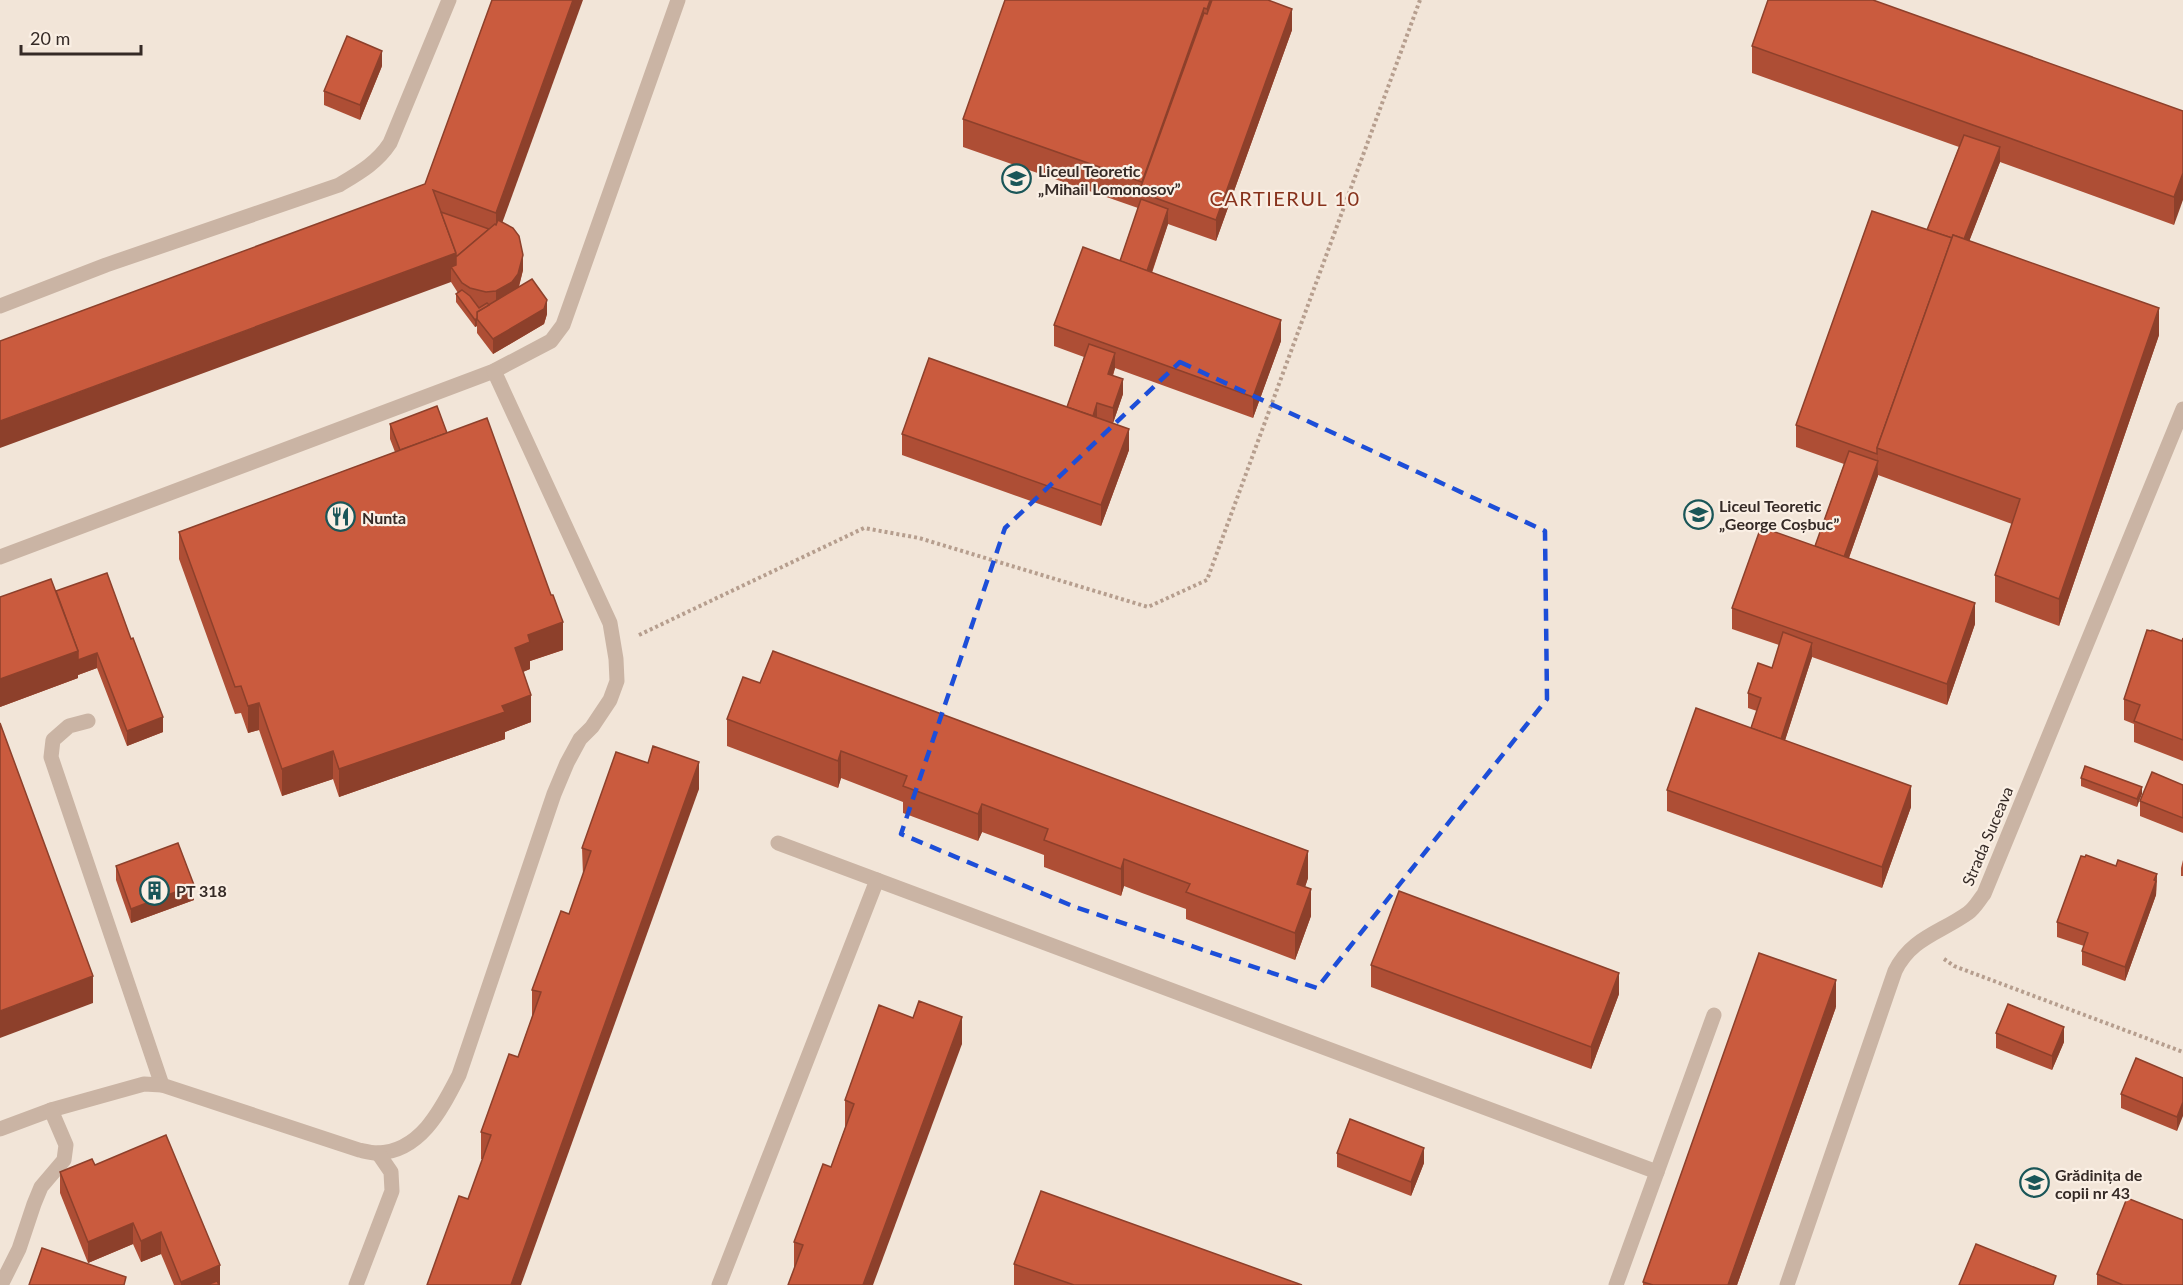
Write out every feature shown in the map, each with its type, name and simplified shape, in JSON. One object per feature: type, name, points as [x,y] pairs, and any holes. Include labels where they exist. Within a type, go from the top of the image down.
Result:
[{"type":"street","points":[[0,306],[106,265],[339,185],[363,170],[381,157],[390,143],[449,0]]},
{"type":"street","points":[[0,556],[494,371],[551,341],[563,325],[678,0]]},
{"type":"street","points":[[0,1129],[51,1110],[144,1084],[162,1084],[358,1150],[378,1153],[411,1142],[426,1130],[440,1111],[459,1075],[554,794],[580,738],[592,727],[610,700],[617,681],[610,623],[494,371]]},
{"type":"street","name":"Strada Suceava","points":[[1787,1285],[1895,971],[1902,956],[1912,947],[1971,911],[1984,894],[2183,409]]},
{"type":"street","points":[[88,721],[69,726],[53,740],[51,757],[162,1084]]},
{"type":"street","points":[[778,843],[1657,1172]]},
{"type":"street","points":[[719,1285],[877,880]]},
{"type":"street","points":[[1616,1285],[1714,1015]]},
{"type":"street","points":[[1,1285],[20,1249],[33,1204],[41,1187],[64,1160],[66,1145],[51,1110]]},
{"type":"street","points":[[356,1285],[392,1191],[391,1172],[378,1153]]},
{"type":"path","points":[[614,647],[864,528],[919,538],[1149,607],[1207,580],[1420,0]]},
{"type":"path","points":[[1929,937],[1941,958],[1954,966],[2183,1052]]},
{"type":"highlighted area","points":[[1180,362],[1545,531],[1547,699],[1317,988],[1075,907],[901,834],[1005,528]]},
{"type":"building","points":[[492,0],[573,0],[496,213],[433,190],[456,253],[0,421],[0,341],[425,184]]},
{"type":"building","points":[[1005,0],[1210,0],[1207,9],[1204,8],[1142,182],[963,119]]},
{"type":"building","points":[[1212,0],[1268,0],[1292,9],[1216,220],[1139,192],[1204,13],[1207,14]]},
{"type":"building","points":[[1768,0],[1873,0],[2183,111],[2183,173],[2174,197],[1752,46]]},
{"type":"building","points":[[347,36],[382,51],[360,105],[324,91]]},
{"type":"building","points":[[1964,135],[2000,147],[1964,239],[1953,235],[1952,238],[1927,230]]},
{"type":"building","points":[[1141,199],[1168,209],[1147,271],[1120,261]]},
{"type":"building","points":[[1872,211],[1952,238],[1877,448],[1877,454],[1796,425]]},
{"type":"building","points":[[441,212],[489,229],[456,257]]},
{"type":"building","points":[[498,220],[513,228],[519,236],[523,255],[518,274],[512,282],[496,291],[486,292],[470,288],[462,283],[451,267],[456,265],[456,257],[496,225]]},
{"type":"building","points":[[1953,235],[2159,308],[2059,599],[1995,575],[2020,499],[1877,448]]},
{"type":"building","points":[[1083,247],[1281,320],[1253,397],[1054,325]]},
{"type":"building","points":[[532,279],[547,300],[544,309],[493,339],[477,319],[477,312]]},
{"type":"building","points":[[462,290],[479,308],[487,303],[489,305],[477,312],[475,320],[456,294]]},
{"type":"building","points":[[1089,344],[1115,353],[1108,374],[1123,379],[1113,408],[1097,403],[1093,416],[1067,407]]},
{"type":"building","points":[[929,358],[1129,429],[1101,505],[902,434]]},
{"type":"building","points":[[437,406],[447,433],[400,450],[390,424]]},
{"type":"building","points":[[487,418],[551,595],[553,595],[563,622],[528,635],[530,642],[515,648],[531,695],[502,706],[505,712],[339,769],[333,751],[282,769],[259,703],[248,706],[241,686],[235,687],[179,532]]},
{"type":"building","points":[[1849,451],[1878,461],[1844,557],[1815,546]]},
{"type":"building","points":[[1761,527],[1975,603],[1947,684],[1732,608]]},
{"type":"building","points":[[107,573],[163,717],[127,731],[97,653],[78,660],[78,651],[56,591]]},
{"type":"building","points":[[51,579],[78,651],[0,679],[0,597]]},
{"type":"building","points":[[2147,630],[2182,641],[2183,638],[2183,740],[2134,721],[2140,705],[2124,699]]},
{"type":"building","points":[[1783,632],[1812,643],[1781,739],[1751,728],[1761,698],[1748,693],[1758,663],[1772,668]]},
{"type":"building","points":[[773,651],[1308,851],[1297,884],[1311,889],[1295,933],[1186,892],[1190,884],[1124,859],[1121,869],[1044,840],[1048,829],[982,804],[978,814],[903,786],[907,776],[841,751],[838,761],[727,719],[743,677],[760,683]]},
{"type":"building","points":[[1696,708],[1911,786],[1882,867],[1667,790]]},
{"type":"building","points":[[0,723],[93,976],[0,1011]]},
{"type":"building","points":[[653,746],[699,762],[511,1285],[427,1285],[459,1196],[468,1199],[491,1135],[481,1132],[509,1054],[518,1057],[541,992],[532,990],[561,911],[569,914],[591,851],[582,848],[616,752],[648,763]]},
{"type":"building","points":[[2085,766],[2142,787],[2137,799],[2081,778]]},
{"type":"building","points":[[2152,772],[2183,785],[2183,818],[2140,801]]},
{"type":"building","name":"PT 318","points":[[178,843],[194,885],[131,909],[116,866]]},
{"type":"building","points":[[2086,855],[2116,866],[2118,860],[2157,874],[2125,967],[2082,951],[2088,933],[2057,922],[2081,856]]},
{"type":"building","points":[[1399,891],[1619,973],[1591,1047],[1371,965]]},
{"type":"building","points":[[1759,953],[1836,980],[1728,1285],[1653,1285],[1643,1282]]},
{"type":"building","points":[[919,1001],[962,1017],[863,1285],[788,1285],[803,1245],[794,1242],[823,1164],[831,1167],[854,1104],[845,1100],[879,1005],[913,1018]]},
{"type":"building","points":[[2008,1004],[2064,1027],[2052,1056],[1996,1033]]},
{"type":"building","points":[[2136,1058],[2183,1078],[2183,1102],[2177,1117],[2121,1094]]},
{"type":"building","points":[[1350,1119],[1424,1148],[1411,1182],[1337,1153]]},
{"type":"building","points":[[166,1135],[220,1265],[181,1282],[161,1232],[141,1241],[133,1223],[88,1242],[60,1172],[92,1159],[95,1165]]},
{"type":"building","points":[[1041,1191],[1302,1285],[1074,1285],[1014,1264]]},
{"type":"building","points":[[2127,1198],[2183,1220],[2183,1285],[2123,1285],[2097,1274]]},
{"type":"building","points":[[1976,1244],[2056,1276],[2053,1285],[1959,1285]]},
{"type":"building","points":[[42,1248],[126,1277],[124,1285],[29,1285]]},
{"type":"building","points":[[217,1281],[219,1285],[207,1285]]},
{"type":"place","name":"Liceul Teoretic „Mihail Lomonosov”","points":[[1017,179]]},
{"type":"place","name":"Liceul Teoretic „George Coșbuc”","points":[[1698,514]]},
{"type":"place","name":"Nunta","points":[[341,517]]},
{"type":"place","name":"PT 318","points":[[155,890]]},
{"type":"place","name":"Grădinița de copii nr 43","points":[[2034,1183]]},
{"type":"district","name":"CARTIERUL 10","points":[[1285,198]]}]
